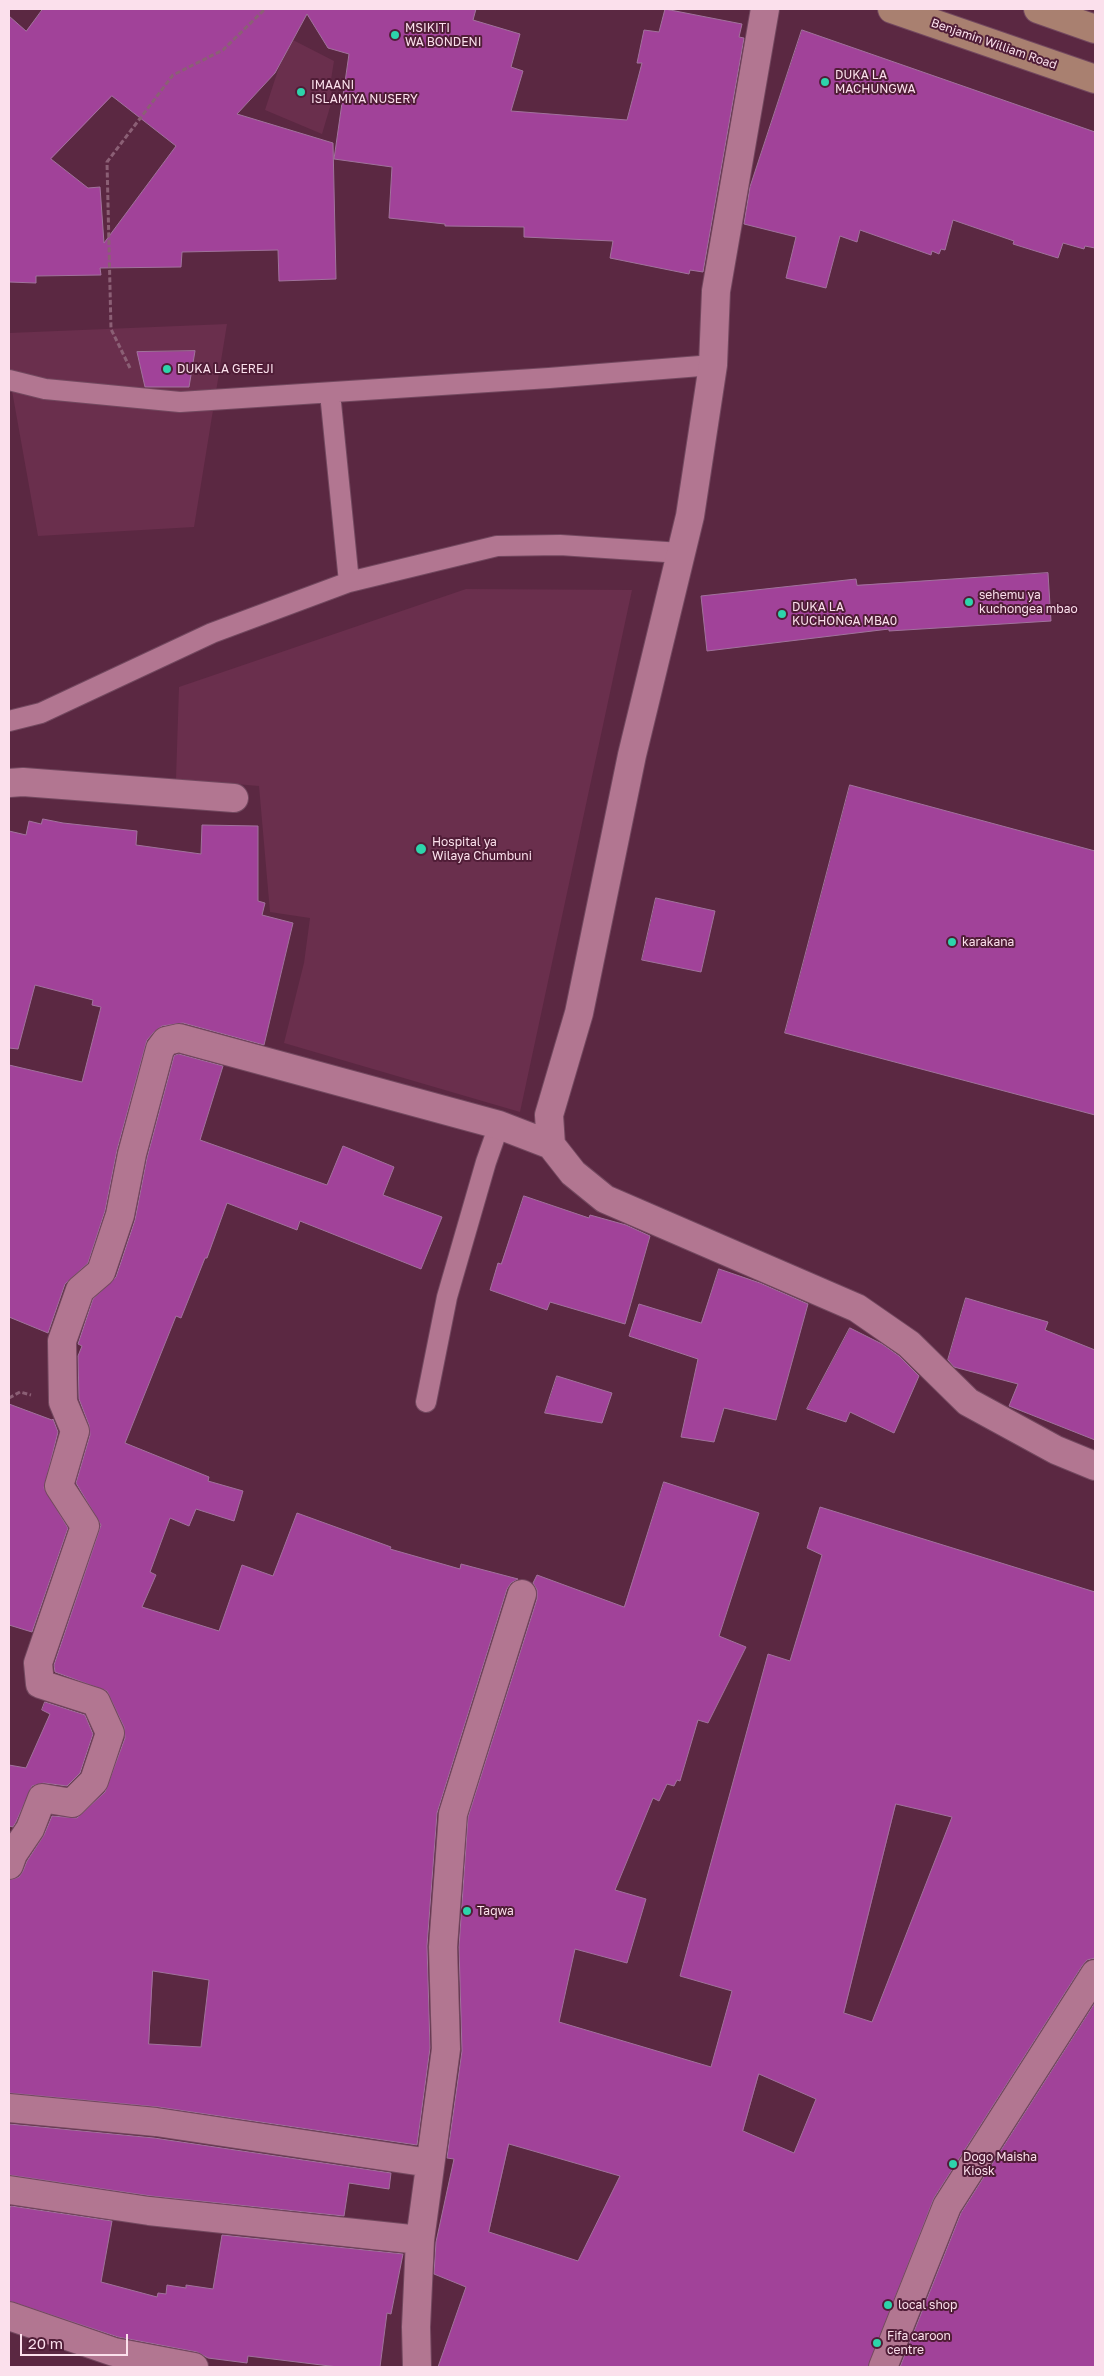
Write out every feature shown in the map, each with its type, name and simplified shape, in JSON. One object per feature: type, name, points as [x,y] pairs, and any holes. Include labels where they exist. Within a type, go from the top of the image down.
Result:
[{"type":"main road","name":"Benjamin William Road","points":[[892,9],[1095,79]]},
{"type":"main road","points":[[1038,9],[1095,29]]},
{"type":"street","points":[[551,1145],[549,1115],[579,1013],[632,755],[690,516],[713,365],[716,291],[765,9]]},
{"type":"street","points":[[9,783],[33,782],[234,798]]},
{"type":"street","points":[[9,1865],[13,1854],[30,1829],[42,1798],[72,1803],[94,1781],[110,1733],[96,1702],[40,1684],[38,1663],[85,1526],[59,1486],[74,1431],[63,1402],[62,1341],[80,1290],[101,1272],[120,1215],[132,1154],[160,1049],[166,1041],[179,1038],[499,1125],[551,1145],[573,1173],[605,1199],[857,1308],[909,1344],[968,1402],[1056,1450],[1095,1466]]},
{"type":"street","points":[[417,2367],[416,2327],[420,2240],[446,2049],[444,1947],[453,1814],[522,1594]]},
{"type":"street","points":[[883,2367],[947,2206],[1095,1974]]},
{"type":"street","points":[[9,2108],[156,2122],[430,2164]]},
{"type":"street","points":[[9,2190],[149,2211],[420,2240]]},
{"type":"street","points":[[9,2316],[114,2352],[194,2367]]},
{"type":"lane","points":[[9,380],[45,388],[180,402],[549,378],[713,365]]},
{"type":"lane","points":[[330,392],[349,582]]},
{"type":"lane","points":[[9,722],[41,712],[212,632],[349,582],[497,546],[560,545],[681,553]]},
{"type":"lane","points":[[426,1402],[447,1297],[486,1162],[499,1125]]},
{"type":"path","points":[[144,398],[111,328],[107,162],[173,76],[223,50],[265,9]]},
{"type":"shaded area","name":"IMAANI ISLAMIYA NUSERY","points":[[293,40],[334,61],[330,86],[333,97],[322,134],[265,110],[279,67]]},
{"type":"shaded area","points":[[227,324],[194,527],[38,536],[9,374],[9,333]]},
{"type":"shaded area","name":"Hospital ya Wilaya Chumbuni","points":[[466,589],[632,590],[520,1112],[284,1043],[304,963],[310,918],[270,912],[259,786],[176,779],[179,687]]},
{"type":"building","points":[[43,9],[476,9],[473,20],[520,34],[511,67],[523,71],[511,111],[627,120],[642,63],[637,63],[644,30],[659,32],[665,9],[742,24],[739,37],[744,38],[703,272],[690,270],[689,274],[610,258],[613,241],[524,237],[524,227],[445,226],[445,224],[389,218],[392,167],[334,159],[349,54],[328,48],[307,14],[275,73],[237,114],[333,143],[336,279],[279,281],[278,250],[182,252],[181,267],[100,268],[101,275],[36,276],[36,283],[9,282],[9,16],[26,31]],"holes":[[[112,96],[176,146],[104,243],[100,187],[88,188],[51,159]]]},
{"type":"building","points":[[802,30],[1095,132],[1095,248],[1085,246],[1084,249],[1063,243],[1058,258],[1013,244],[1014,241],[953,220],[945,250],[941,249],[939,254],[932,251],[931,255],[860,230],[857,242],[840,236],[826,288],[786,278],[796,237],[744,224],[750,187]]},
{"type":"building","name":"DUKA LA GEREJI","points":[[195,351],[189,387],[145,387],[137,352]]},
{"type":"building","points":[[1048,573],[1051,621],[889,631],[889,629],[707,651],[701,596],[856,579],[857,585]]},
{"type":"building","name":"karakana","points":[[850,785],[1095,851],[1095,1115],[785,1033]]},
{"type":"building","points":[[43,819],[137,831],[136,845],[201,854],[202,825],[258,826],[258,901],[265,903],[262,915],[293,923],[264,1045],[183,1023],[162,1026],[147,1040],[117,1150],[105,1211],[88,1263],[65,1284],[48,1333],[9,1317],[9,1065],[82,1082],[101,1007],[92,1005],[93,1000],[35,985],[18,1049],[9,1048],[9,831],[26,835],[29,821],[41,824]]},
{"type":"building","points":[[656,898],[715,911],[701,972],[642,960]]},
{"type":"building","points":[[179,1054],[223,1066],[200,1140],[327,1185],[343,1146],[394,1167],[383,1195],[442,1217],[421,1269],[300,1221],[297,1230],[227,1203],[207,1258],[205,1258],[181,1318],[176,1316],[125,1443],[209,1477],[208,1481],[243,1491],[234,1521],[196,1509],[189,1526],[170,1518],[150,1572],[156,1575],[142,1607],[219,1631],[242,1565],[273,1576],[297,1513],[391,1547],[390,1549],[460,1569],[461,1564],[518,1579],[511,1583],[507,1589],[437,1813],[427,1946],[430,2048],[417,2145],[158,2107],[9,2093],[9,1880],[19,1877],[44,1835],[52,1816],[77,1818],[105,1792],[125,1738],[124,1727],[107,1691],[55,1672],[54,1665],[101,1525],[76,1483],[90,1435],[89,1425],[79,1399],[78,1356],[82,1346],[78,1344],[93,1299],[116,1277],[135,1220],[147,1158],[174,1056]],"holes":[[[153,1971],[209,1980],[201,2047],[149,2044]]]},
{"type":"building","points":[[524,1196],[589,1218],[590,1215],[626,1225],[650,1236],[625,1324],[550,1302],[547,1310],[490,1290],[498,1263],[501,1264]]},
{"type":"building","points":[[719,1269],[760,1283],[808,1304],[776,1420],[724,1408],[714,1442],[681,1437],[698,1359],[629,1336],[639,1304],[701,1323]]},
{"type":"building","points":[[966,1298],[1048,1322],[1045,1330],[1095,1350],[1095,1440],[1009,1406],[1018,1384],[954,1367],[948,1360]]},
{"type":"building","points":[[850,1328],[882,1344],[899,1356],[919,1376],[894,1433],[850,1412],[846,1422],[807,1409]]},
{"type":"building","points":[[557,1376],[612,1393],[602,1423],[545,1413]]},
{"type":"building","points":[[9,1404],[53,1419],[58,1432],[44,1488],[68,1528],[32,1632],[9,1625]]},
{"type":"building","points":[[664,1482],[759,1513],[719,1636],[746,1647],[708,1723],[698,1720],[680,1781],[677,1780],[674,1786],[667,1784],[659,1801],[653,1798],[615,1890],[646,1899],[627,1963],[575,1949],[559,2022],[711,2067],[732,1991],[680,1976],[768,1654],[790,1661],[822,1555],[807,1548],[820,1507],[1095,1592],[1095,1958],[1087,1960],[1082,1966],[934,2198],[868,2367],[438,2367],[466,2287],[434,2274],[436,2242],[454,2159],[447,2158],[462,2051],[459,1947],[468,1817],[537,1599],[537,1590],[533,1583],[537,1575],[624,1607]],"holes":[[[896,1804],[952,1817],[872,2022],[844,2013]],[[759,2074],[816,2099],[794,2153],[743,2131]],[[509,2144],[620,2176],[578,2261],[489,2232]]]},
{"type":"building","points":[[45,1702],[85,1715],[93,1734],[80,1773],[67,1786],[44,1783],[32,1786],[16,1822],[13,1827],[9,1826],[9,1765],[26,1768],[50,1714],[42,1710]]},
{"type":"building","points":[[1095,2003],[1095,2367],[900,2367],[961,2213]]},
{"type":"building","points":[[9,2124],[154,2138],[391,2173],[389,2189],[349,2183],[344,2216],[151,2196],[9,2175]]},
{"type":"building","points":[[11,2206],[112,2221],[101,2282],[157,2297],[158,2293],[166,2294],[167,2285],[186,2288],[186,2285],[213,2289],[222,2235],[403,2254],[391,2314],[387,2313],[380,2367],[338,2367],[248,2356],[247,2363],[208,2358],[197,2352],[118,2337],[9,2301],[9,2213]]},
{"type":"place","name":"MSIKITI WA BONDENI","points":[[395,35]]},
{"type":"place","name":"DUKA LA MACHUNGWA","points":[[825,82]]},
{"type":"place","name":"IMAANI ISLAMIYA NUSERY","points":[[301,92]]},
{"type":"place","name":"DUKA LA GEREJI","points":[[167,369]]},
{"type":"place","name":"sehemu ya kuchongea mbao","points":[[969,602]]},
{"type":"place","name":"DUKA LA KUCHONGA MBA0","points":[[782,614]]},
{"type":"place","name":"Hospital ya Wilaya Chumbuni","points":[[421,849]]},
{"type":"place","name":"karakana","points":[[952,942]]},
{"type":"place","name":"Taqwa","points":[[467,1911]]},
{"type":"place","name":"Dogo Maisha Kiosk","points":[[953,2164]]},
{"type":"place","name":"local shop","points":[[888,2305]]},
{"type":"place","name":"Fifa caroon centre","points":[[877,2343]]}]
